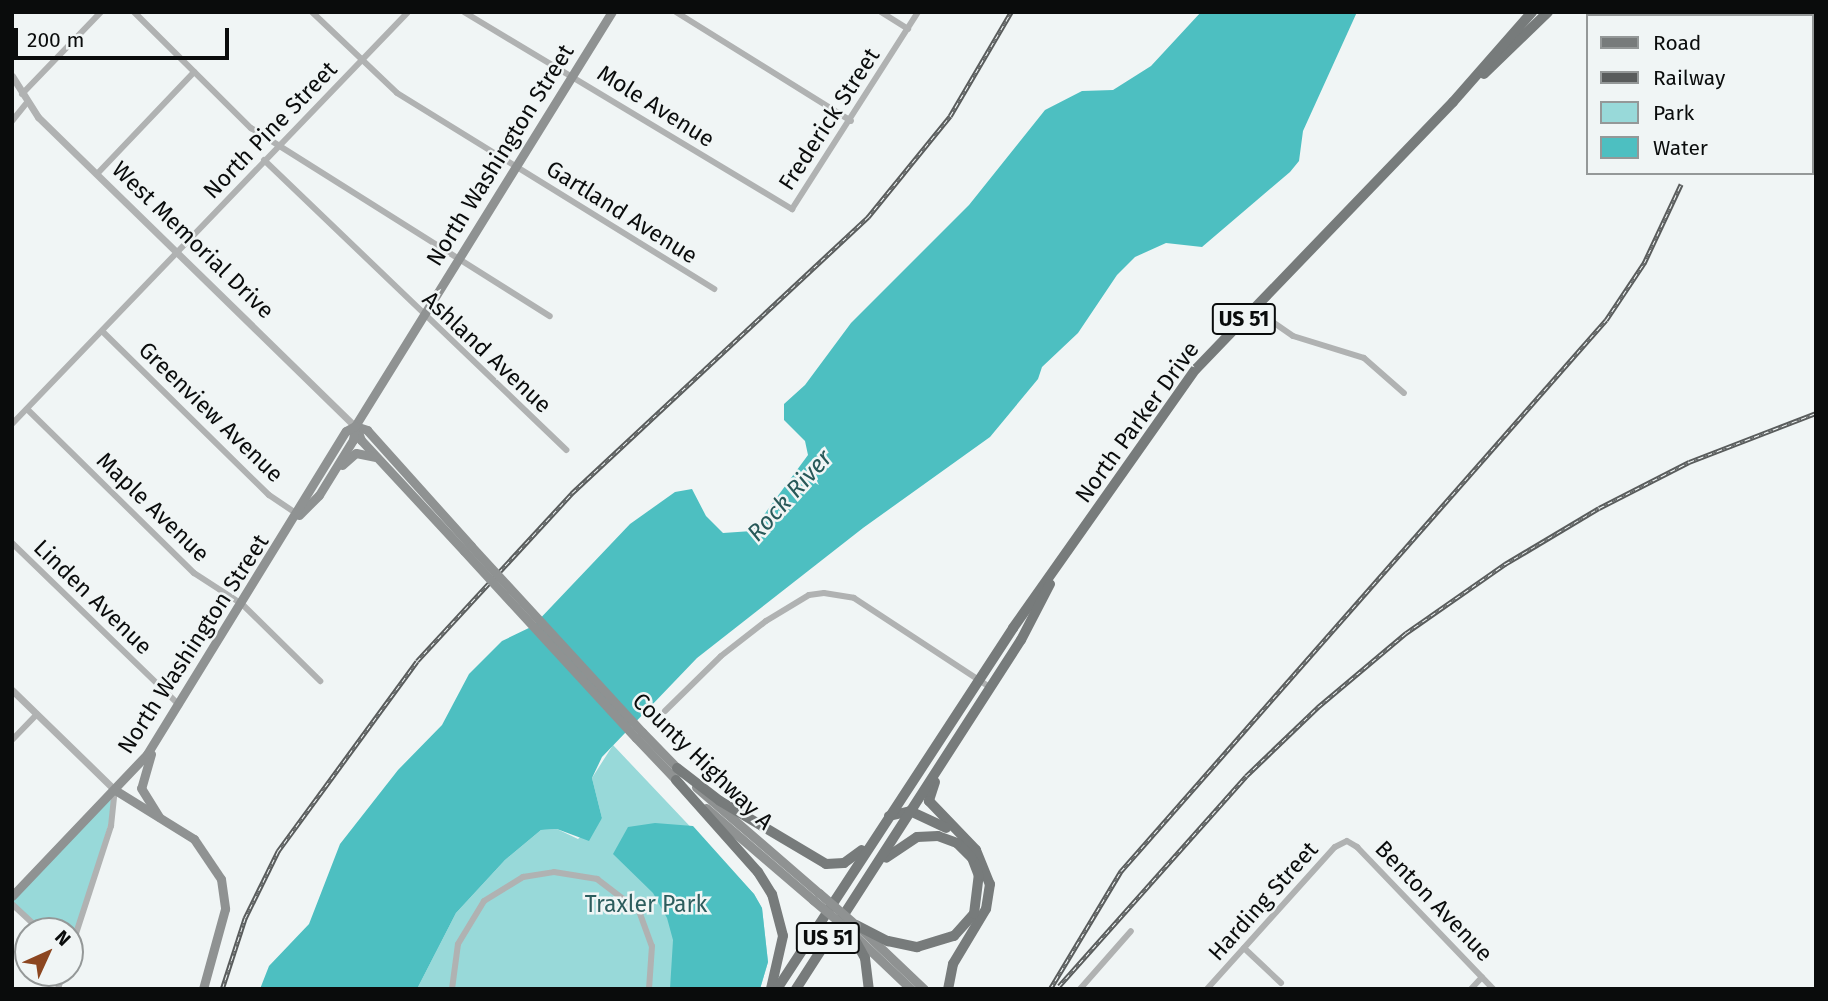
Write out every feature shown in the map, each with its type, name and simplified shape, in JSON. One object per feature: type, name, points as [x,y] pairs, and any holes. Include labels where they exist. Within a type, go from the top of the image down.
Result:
[{"type":"main road","name":"North Washington Street","points":[[299,515],[302,501],[355,426],[612,12]]},
{"type":"main road","name":"North Parker Drive","points":[[777,989],[979,679],[1183,387],[1254,309],[1453,102],[1532,12]]},
{"type":"main road","name":"North Parker Drive","points":[[1453,102],[1548,12]]},
{"type":"main road","name":"North Washington Street","points":[[12,896],[115,790],[155,743],[299,515],[327,482],[353,440],[355,426]]},
{"type":"main road","name":"West Memorial Drive","points":[[355,426],[361,440],[467,549]]},
{"type":"main road","name":"West Memorial Drive","points":[[355,426],[367,430],[467,549]]},
{"type":"main road","points":[[327,482],[356,453],[378,458]]},
{"type":"main road","name":"County Highway A","points":[[467,549],[639,735],[676,780],[924,989]]},
{"type":"main road","name":"North Parker Drive","points":[[796,989],[991,688],[1062,558]]},
{"type":"main road","name":"County Highway A","points":[[639,735],[816,897]]},
{"type":"main road","points":[[155,743],[141,789],[164,823]]},
{"type":"main road","points":[[948,752],[929,801],[982,859],[990,884],[986,909],[953,964],[948,989]]},
{"type":"main road","points":[[677,768],[720,801],[826,864],[844,863],[871,843]]},
{"type":"main road","points":[[676,780],[758,872],[772,894],[783,936],[771,989]]},
{"type":"main road","points":[[115,790],[204,848],[221,879],[225,909],[203,989]]},
{"type":"main road","points":[[888,816],[909,811],[964,839]]},
{"type":"main road","points":[[853,928],[898,945],[937,944],[969,922],[978,904],[981,886],[976,867],[965,850],[948,839],[925,835],[900,845],[861,888]]},
{"type":"main road","points":[[853,928],[865,958],[869,989]]},
{"type":"main road","name":"County Highway A","points":[[853,928],[911,989]]},
{"type":"street","points":[[22,94],[100,12]]},
{"type":"street","points":[[134,12],[251,128],[550,316]]},
{"type":"street","name":"Gartland Avenue","points":[[312,12],[393,90],[714,289]]},
{"type":"street","name":"North Pine Street","points":[[12,424],[408,12]]},
{"type":"street","name":"Mole Avenue","points":[[464,12],[573,75],[792,209]]},
{"type":"street","points":[[676,12],[851,121]]},
{"type":"street","points":[[881,12],[908,29]]},
{"type":"street","name":"Frederick Street","points":[[792,209],[851,121],[918,12]]},
{"type":"street","points":[[97,174],[194,72]]},
{"type":"street","name":"West Memorial Drive","points":[[12,76],[26,104],[355,426]]},
{"type":"street","points":[[12,121],[26,104]]},
{"type":"street","name":"Ashland Avenue","points":[[264,160],[566,450]]},
{"type":"street","points":[[1254,309],[1293,336],[1364,358],[1404,393]]},
{"type":"street","name":"Greenview Avenue","points":[[102,331],[269,495],[299,515]]},
{"type":"street","name":"Maple Avenue","points":[[27,409],[194,573],[242,604],[320,681]]},
{"type":"street","name":"Linden Avenue","points":[[12,543],[180,705]]},
{"type":"street","points":[[665,711],[721,656],[766,621],[809,595],[824,593],[854,598],[991,688]]},
{"type":"street","points":[[12,690],[115,790],[111,826],[81,917]]},
{"type":"street","points":[[12,740],[37,714]]},
{"type":"street","name":"Harding Street","points":[[1207,989],[1335,847],[1347,841]]},
{"type":"street","name":"Benton Avenue","points":[[1347,841],[1357,847],[1493,989]]},
{"type":"street","points":[[452,989],[458,944],[484,901],[516,880],[554,872],[597,879],[639,911],[652,946],[649,989]]},
{"type":"street","points":[[12,904],[26,917]]},
{"type":"street","points":[[1080,989],[1131,932]]},
{"type":"street","points":[[1244,948],[1281,983]]},
{"type":"street","points":[[1471,989],[1482,977]]},
{"type":"green space","name":"Traxler Park","points":[[613,745],[754,894],[762,908],[768,962],[760,989],[417,989],[456,913],[505,860],[541,830],[557,829],[578,839],[602,818],[592,778]]},
{"type":"green space","points":[[115,790],[112,813],[81,917],[26,917],[12,904],[12,896]]},
{"type":"water","name":"Rock River","points":[[1201,12],[1357,12],[1303,131],[1299,161],[1290,172],[1202,247],[1166,243],[1135,257],[1117,275],[1078,333],[1042,367],[1038,379],[990,437],[863,528],[697,658],[602,757],[592,778],[602,818],[589,841],[557,829],[541,830],[505,860],[456,913],[417,989],[260,989],[269,966],[309,924],[340,844],[398,770],[442,725],[469,674],[502,641],[533,626],[630,524],[675,492],[692,489],[706,516],[723,533],[752,531],[808,455],[805,441],[784,420],[784,404],[805,385],[851,323],[969,205],[1045,110],[1082,91],[1113,90],[1151,66]]},
{"type":"water","points":[[655,823],[693,826],[754,894],[762,908],[768,962],[760,989],[670,989],[673,940],[667,918],[653,893],[613,854],[628,827]]},
{"type":"railway","points":[[222,989],[245,918],[278,851],[417,661],[572,493],[868,217],[950,116],[1011,12]]},
{"type":"railway","points":[[1050,989],[1121,871],[1606,320],[1644,263],[1681,184]]},
{"type":"railway","points":[[1059,986],[1246,776],[1318,707],[1406,633],[1505,564],[1599,508],[1689,462],[1816,413]]}]
